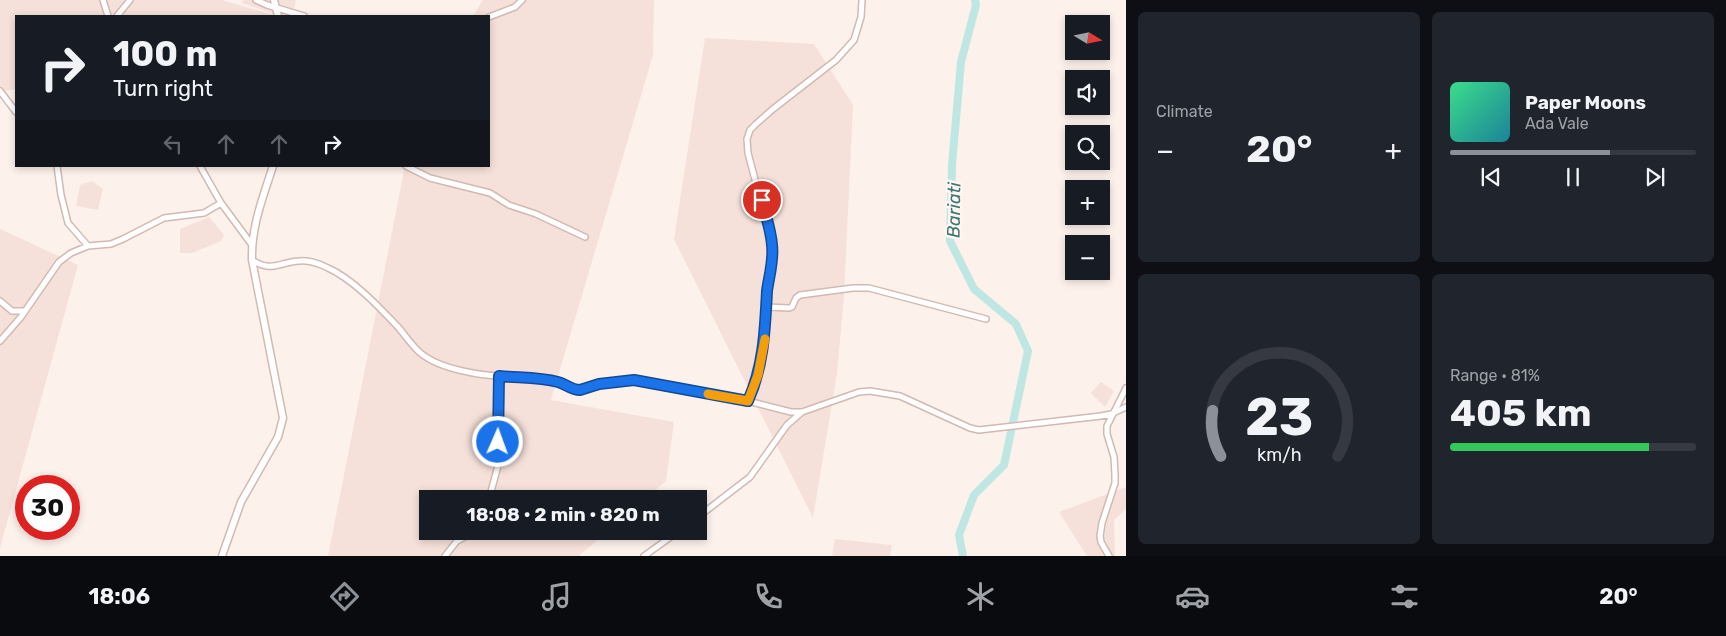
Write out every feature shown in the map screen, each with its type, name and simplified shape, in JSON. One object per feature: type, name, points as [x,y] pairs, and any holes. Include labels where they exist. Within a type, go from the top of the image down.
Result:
[{"type":"street","points":[[103,0],[108,15]]},
{"type":"street","points":[[118,15],[130,0]]},
{"type":"street","points":[[256,0],[300,15]]},
{"type":"street","points":[[274,0],[278,15]]},
{"type":"street","points":[[490,17],[515,7],[522,0]]},
{"type":"street","points":[[748,401],[762,360],[772,244],[748,152],[747,139],[750,130],[756,124],[836,60],[854,40],[861,17],[862,0]]},
{"type":"street","points":[[0,91],[15,111]]},
{"type":"street","points":[[57,167],[68,223],[88,246]]},
{"type":"street","points":[[201,167],[221,203],[252,245]]},
{"type":"street","points":[[222,556],[240,502],[278,437],[283,418],[252,260],[252,245],[261,201],[272,167]]},
{"type":"street","points":[[408,167],[430,178],[490,193],[508,204],[528,210],[585,237]]},
{"type":"street","points":[[0,341],[25,311],[59,262],[71,253],[88,246],[111,244],[164,218],[204,213],[221,203]]},
{"type":"street","points":[[252,260],[268,267],[302,261],[315,263],[330,269],[365,295],[423,355],[431,360],[460,370],[499,376],[549,380],[564,384],[574,390],[617,381],[642,380],[680,390],[748,401],[792,412],[802,412],[859,392],[870,391],[904,398],[974,429],[987,430],[1012,425],[1062,421],[1114,413],[1126,407]]},
{"type":"street","points":[[767,307],[792,307],[796,298],[800,295],[853,288],[869,288],[986,319]]},
{"type":"street","points":[[0,301],[12,310],[25,311]]},
{"type":"street","points":[[491,490],[499,462],[499,376]]},
{"type":"street","points":[[1110,556],[1101,542],[1100,536],[1105,510],[1115,482],[1114,457],[1107,428],[1120,396],[1126,388]]},
{"type":"street","points":[[707,510],[750,477],[787,425],[802,412]]},
{"type":"street","points":[[445,556],[458,540]]},
{"type":"street","points":[[644,556],[666,540]]},
{"type":"shaded area","points":[[0,0],[222,0],[274,15],[15,15],[15,89],[0,92]]},
{"type":"shaded area","points":[[244,0],[296,0],[292,15],[278,15],[242,3]]},
{"type":"shaded area","points":[[483,0],[654,0],[653,55],[551,400],[674,422],[666,481],[656,490],[419,490],[419,540],[598,540],[579,556],[328,556],[405,167],[490,167],[490,15],[474,15]]},
{"type":"shaded area","points":[[705,38],[814,44],[853,105],[844,296],[837,373],[813,518],[674,239]]},
{"type":"shaded area","points":[[92,181],[103,189],[98,210],[76,206],[80,185]]},
{"type":"shaded area","points":[[209,217],[224,235],[221,241],[192,253],[180,253],[180,229]]},
{"type":"shaded area","points":[[0,229],[78,265],[20,475],[15,475],[15,494],[0,548]]},
{"type":"shaded area","points":[[1101,382],[1114,391],[1105,407],[1091,393]]},
{"type":"shaded area","points":[[1126,487],[1126,509],[1114,520],[1115,556],[1087,556],[1059,512]]},
{"type":"shaded area","points":[[835,539],[892,545],[890,556],[832,556]]},
{"type":"waterway","name":"Bariati","points":[[963,556],[959,535],[974,495],[1004,465],[1028,351],[1016,324],[974,289],[950,241],[952,165],[961,62],[976,5],[975,0]]},
{"type":"slow traffic","points":[[708,394],[748,401],[758,375],[765,339]]},
{"type":"route","points":[[498,442],[499,376],[549,380],[564,384],[574,390],[617,381],[642,380],[687,391],[748,401],[758,375],[764,342],[772,255],[772,244],[762,200]]}]
